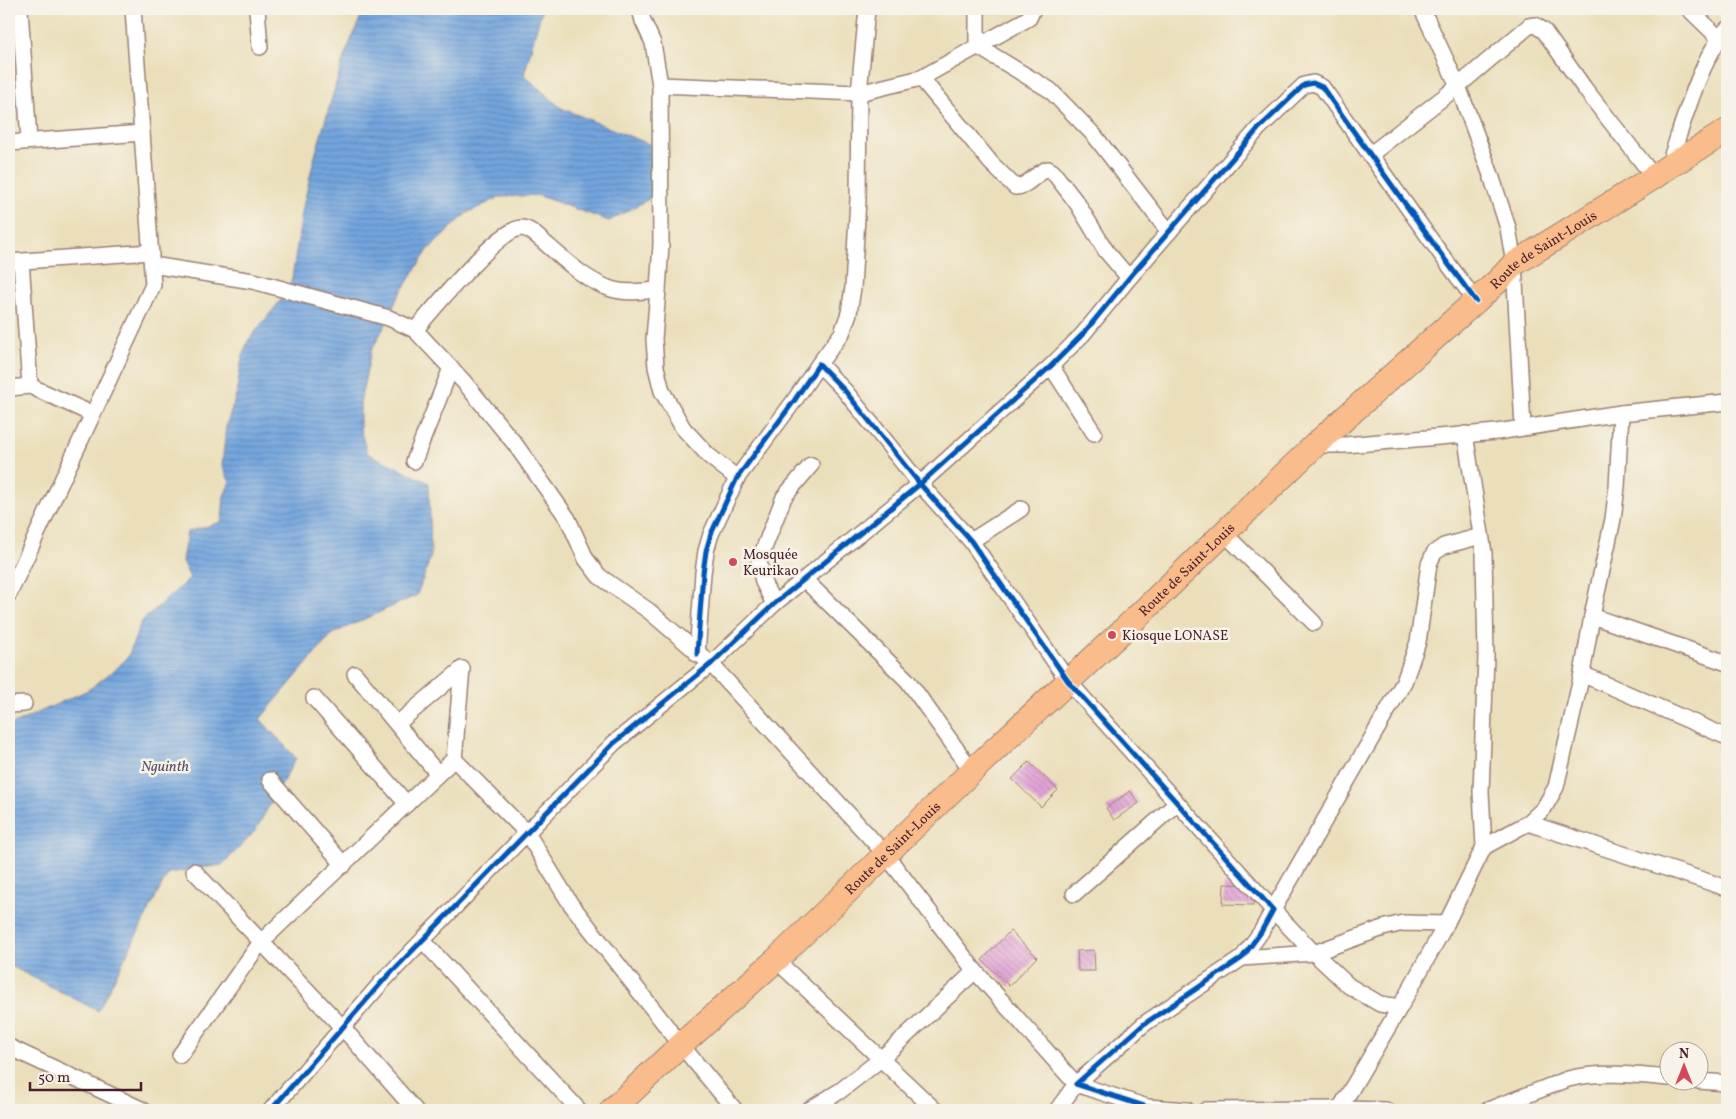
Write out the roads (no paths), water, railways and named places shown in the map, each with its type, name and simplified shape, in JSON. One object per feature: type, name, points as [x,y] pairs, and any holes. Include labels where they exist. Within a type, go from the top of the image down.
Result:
[{"type":"main road","name":"Route de Saint-Louis","points":[[612,1110],[776,960],[972,771],[1134,620],[1316,445],[1476,301],[1514,264],[1727,131]]},
{"type":"street","points":[[20,9],[15,34],[30,141]]},
{"type":"street","points":[[9,594],[153,285],[133,9]]},
{"type":"street","points":[[258,9],[260,47]]},
{"type":"street","points":[[640,9],[653,43],[660,85],[661,244],[654,339],[656,367],[662,391],[683,428],[709,456],[737,478]]},
{"type":"street","points":[[698,654],[706,551],[711,534],[737,478],[842,333],[849,313],[853,288],[858,199],[859,93],[868,9]]},
{"type":"street","points":[[977,9],[977,46]]},
{"type":"street","points":[[660,85],[859,93],[921,78],[1029,18],[1032,9]]},
{"type":"street","points":[[1371,154],[1458,86],[1529,26],[1535,25],[1544,31],[1585,89],[1661,172],[1695,90],[1723,34],[1689,9]]},
{"type":"street","points":[[1427,11],[1458,86],[1491,175],[1508,228],[1514,264],[1522,427]]},
{"type":"street","points":[[977,46],[1050,90],[1094,135],[1169,232]]},
{"type":"street","points":[[921,78],[991,163],[1015,187],[1021,187],[1043,170],[1048,169],[1053,172],[1077,203],[1106,251],[1128,278]]},
{"type":"street","points":[[271,1110],[382,982],[614,743],[711,664],[774,604],[920,484],[1051,366],[1083,334],[1128,278],[1258,129],[1304,85],[1313,83],[1322,87],[1443,258],[1476,301]]},
{"type":"street","points":[[9,143],[142,133]]},
{"type":"street","points":[[415,330],[477,260],[493,245],[514,230],[520,228],[526,228],[532,232],[579,271],[611,289],[629,292],[658,290]]},
{"type":"street","points":[[30,386],[15,262],[151,258],[252,281],[389,318],[415,330],[451,368],[515,444],[568,519],[586,560],[599,576],[649,611],[711,664],[886,855],[975,971],[1076,1084],[1147,1106],[1188,1110]]},
{"type":"street","points":[[819,364],[846,391],[920,484],[971,541],[1068,681],[1273,910],[1349,986],[1380,1004],[1400,1007]]},
{"type":"street","points":[[1051,366],[1094,433]]},
{"type":"street","points":[[414,461],[451,368]]},
{"type":"street","points":[[9,388],[30,386],[92,414]]},
{"type":"street","points":[[1316,445],[1345,445],[1497,432],[1621,413],[1727,402]]},
{"type":"street","points":[[1484,848],[1528,823],[1544,808],[1556,787],[1582,674],[1592,616],[1613,519],[1617,487],[1621,413]]},
{"type":"street","points":[[1339,1110],[1400,1007],[1446,924],[1484,848],[1481,792],[1486,656],[1484,553],[1465,434]]},
{"type":"street","points":[[774,604],[763,582],[759,561],[784,497],[811,465]]},
{"type":"street","points":[[971,541],[1021,509]]},
{"type":"street","points":[[1224,533],[1314,623]]},
{"type":"street","points":[[1057,1110],[1076,1084],[1144,1024],[1242,958],[1261,932],[1404,682],[1418,642],[1428,564],[1434,553],[1444,546],[1481,536]]},
{"type":"street","points":[[805,580],[908,681],[972,771]]},
{"type":"street","points":[[1592,616],[1727,662]]},
{"type":"street","points":[[180,1055],[261,942],[454,759],[462,669],[397,724]]},
{"type":"street","points":[[355,674],[438,774]]},
{"type":"street","points":[[1582,674],[1727,737]]},
{"type":"street","points":[[314,698],[406,804]]},
{"type":"street","points":[[454,759],[527,833],[570,903],[681,1045],[735,1110]]},
{"type":"street","points":[[270,780],[344,865]]},
{"type":"street","points":[[1074,894],[1177,803]]},
{"type":"street","points":[[1528,823],[1727,888]]},
{"type":"street","points":[[194,871],[342,1027],[414,1110]]},
{"type":"street","points":[[1242,958],[1314,953],[1383,928],[1403,923],[1446,924]]},
{"type":"street","points":[[423,941],[579,1110]]},
{"type":"street","points":[[776,960],[935,1110]]},
{"type":"street","points":[[809,1110],[840,1091],[881,1059],[975,971]]},
{"type":"street","points":[[9,1046],[143,1110]]},
{"type":"street","points":[[1488,1110],[1580,1076],[1594,1074],[1658,1077]]},
{"type":"street","points":[[1708,1081],[1727,1083]]},
{"type":"street","points":[[1206,1110],[1386,1110]]},
{"type":"water","name":"Nguinth","points":[[364,9],[542,9],[524,75],[561,108],[656,147],[656,195],[609,221],[537,195],[500,197],[467,213],[428,250],[397,298],[389,318],[371,351],[360,403],[360,429],[367,453],[429,483],[431,556],[417,595],[332,634],[260,719],[296,758],[255,831],[222,865],[168,873],[98,1011],[9,965],[9,726],[88,690],[116,669],[128,657],[141,622],[190,578],[182,561],[187,532],[222,522],[224,496],[230,482],[222,466],[226,427],[236,396],[242,358],[248,341],[288,291],[292,278],[303,207],[314,159],[344,57]]},
{"type":"railway","points":[[1719,1110],[1727,1094]]},
{"type":"place","name":"Mosquée Keurikao","points":[[733,562]]},
{"type":"place","name":"Kiosque LONASE","points":[[1112,635]]}]
